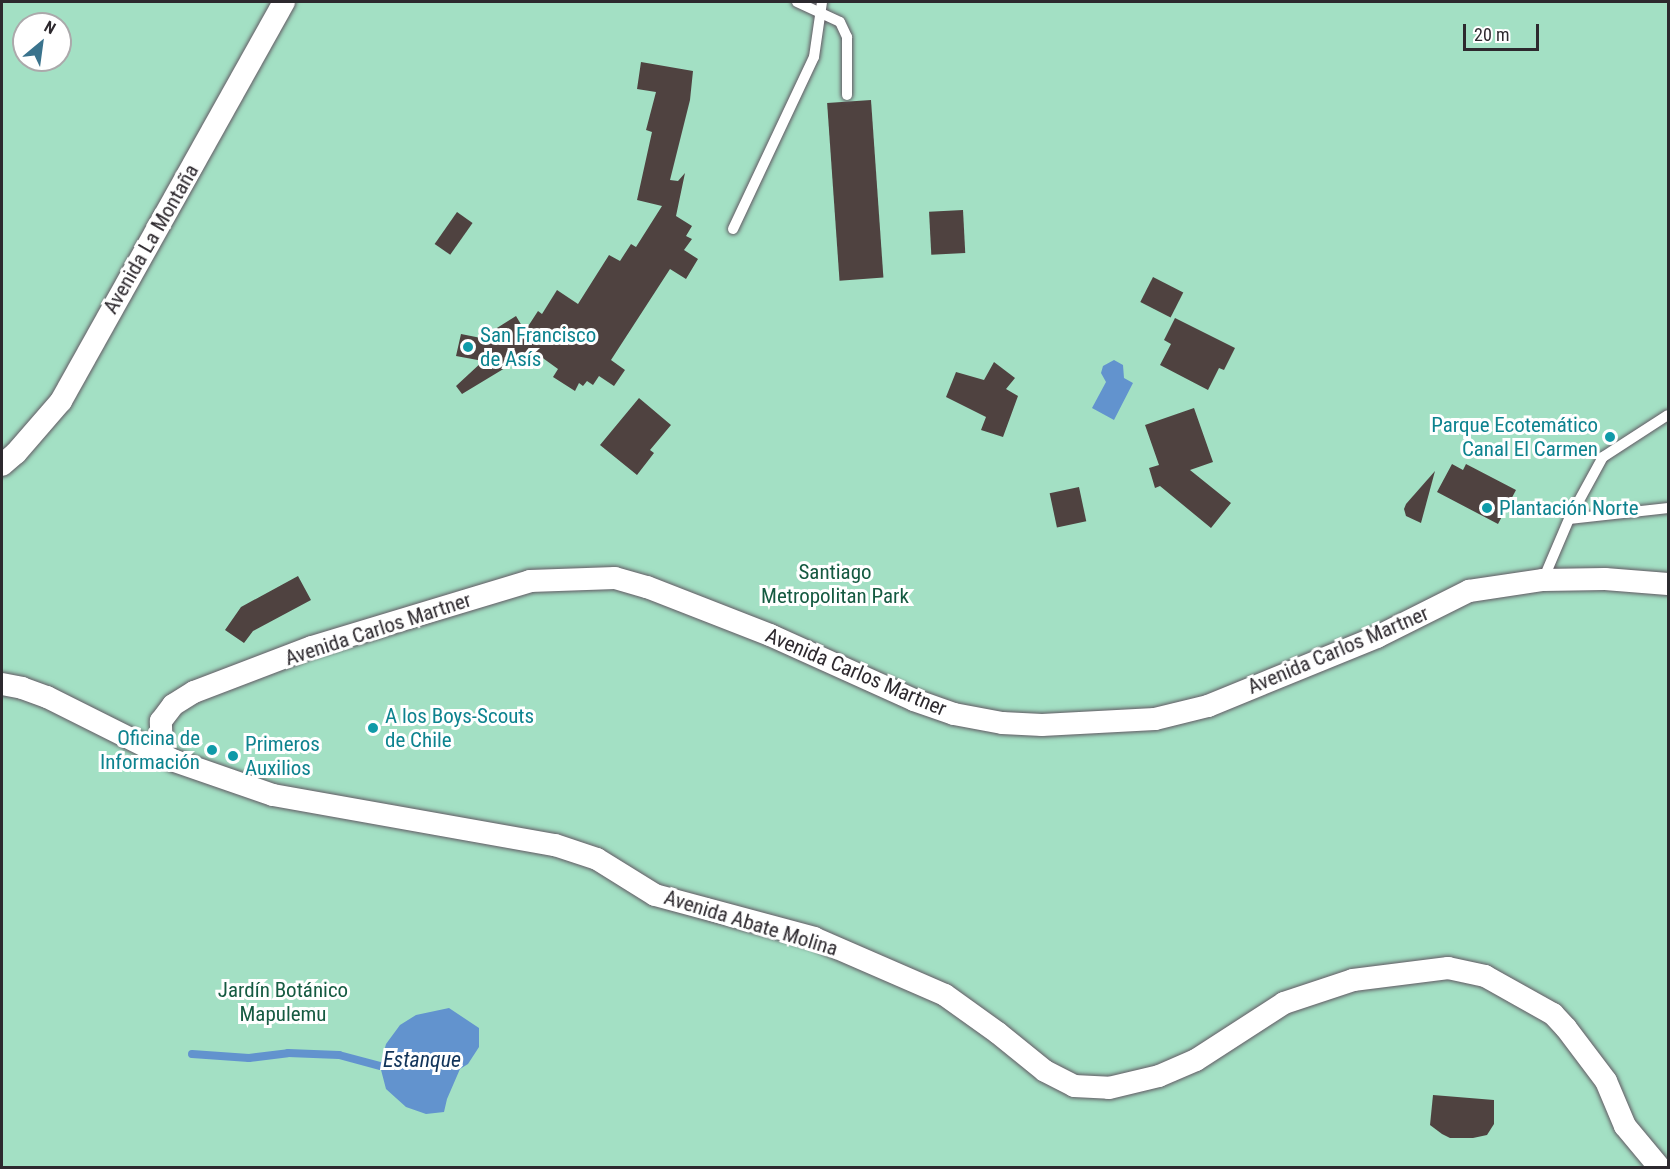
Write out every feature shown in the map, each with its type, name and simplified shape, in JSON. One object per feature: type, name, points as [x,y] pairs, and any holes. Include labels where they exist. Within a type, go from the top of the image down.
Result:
[{"type":"street","name":"Avenida La Montaña","points":[[2,465],[16,453],[61,401],[284,2]]},
{"type":"street","name":"Avenida Carlos Martner","points":[[162,755],[161,721],[173,705],[194,692],[312,647],[530,581],[615,578],[647,587],[770,635],[914,700],[964,716],[1002,723],[1042,725],[1155,719],[1208,706],[1377,637],[1469,591],[1543,580],[1605,579],[1668,584]]},
{"type":"street","name":"Avenida Abate Molina","points":[[8,684],[46,696],[162,755],[273,795],[555,844],[597,859],[655,895],[814,938],[945,995],[998,1032],[1045,1071],[1074,1086],[1109,1088],[1159,1076],[1196,1060],[1284,1003],[1353,980],[1448,968],[1485,976],[1553,1014],[1566,1028],[1606,1081],[1625,1126],[1660,1167]]},
{"type":"lane","points":[[797,2],[821,7],[840,22],[847,36],[847,95]]},
{"type":"lane","points":[[733,229],[814,57],[821,7]]},
{"type":"lane","points":[[1543,580],[1569,519],[1603,457],[1668,415]]},
{"type":"lane","points":[[1569,519],[1668,508]]},
{"type":"green space","name":"Santiago Metropolitan Park","points":[[2,2],[1668,2],[1668,1167],[2,1168]]},
{"type":"water","points":[[1114,360],[1123,365],[1124,378],[1133,383],[1114,420],[1092,408],[1106,382],[1101,373],[1103,366]]},
{"type":"water","name":"Estanque","points":[[449,1008],[479,1028],[479,1047],[468,1064],[460,1069],[444,1112],[426,1114],[406,1107],[386,1089],[380,1066],[386,1044],[400,1025],[416,1015]]},
{"type":"building","points":[[641,62],[693,71],[690,100],[670,180],[678,181],[685,173],[676,216],[692,226],[686,236],[692,239],[684,250],[698,259],[686,279],[670,269],[611,360],[625,370],[614,386],[599,376],[593,385],[587,381],[583,386],[579,383],[575,391],[553,377],[558,369],[533,351],[462,394],[456,386],[483,361],[456,356],[461,334],[481,338],[516,316],[525,331],[538,311],[542,314],[557,290],[578,304],[609,255],[620,261],[631,244],[636,247],[662,206],[637,200],[652,132],[646,130],[656,92],[637,89]]},
{"type":"building","points":[[871,100],[883,278],[840,281],[827,103]]},
{"type":"building","points":[[963,210],[965,253],[931,255],[929,212]]},
{"type":"building","points":[[457,212],[473,223],[450,255],[435,244]]},
{"type":"building","points":[[1153,277],[1183,292],[1171,317],[1140,302]]},
{"type":"building","points":[[1175,318],[1235,348],[1224,370],[1219,368],[1208,390],[1160,365],[1171,344],[1164,340]]},
{"type":"building","points":[[994,362],[1015,378],[1006,389],[1018,396],[1003,437],[981,430],[986,417],[946,397],[956,372],[984,380]]},
{"type":"building","points":[[639,398],[671,425],[650,450],[654,453],[637,475],[600,445]]},
{"type":"building","points":[[1194,408],[1213,462],[1190,470],[1231,503],[1211,528],[1160,486],[1155,488],[1149,468],[1159,465],[1145,425]]},
{"type":"building","name":"Plantación Norte","points":[[1452,464],[1463,470],[1466,464],[1516,490],[1498,524],[1437,492]]},
{"type":"building","points":[[1435,471],[1421,523],[1406,516],[1404,509]]},
{"type":"building","points":[[1079,487],[1086,521],[1057,527],[1050,493]]},
{"type":"building","points":[[298,576],[311,600],[253,631],[244,643],[225,630],[241,607]]},
{"type":"building","points":[[1433,1095],[1494,1100],[1494,1124],[1487,1135],[1473,1138],[1450,1138],[1430,1125]]},
{"type":"waterway","points":[[192,1054],[249,1058],[288,1053],[339,1055],[380,1066]]},
{"type":"place","name":"San Francisco de Asís","points":[[468,347]]},
{"type":"place","name":"Parque Ecotemático Canal El Carmen","points":[[1610,437]]},
{"type":"place","name":"Plantación Norte","points":[[1487,508]]},
{"type":"place","name":"A los Boys-Scouts de Chile","points":[[373,728]]},
{"type":"place","name":"Oficina de Información","points":[[212,750]]},
{"type":"place","name":"Primeros Auxilios","points":[[233,756]]},
{"type":"park label","name":"Jardín Botánico Mapulemu","points":[[283,1002]]}]
